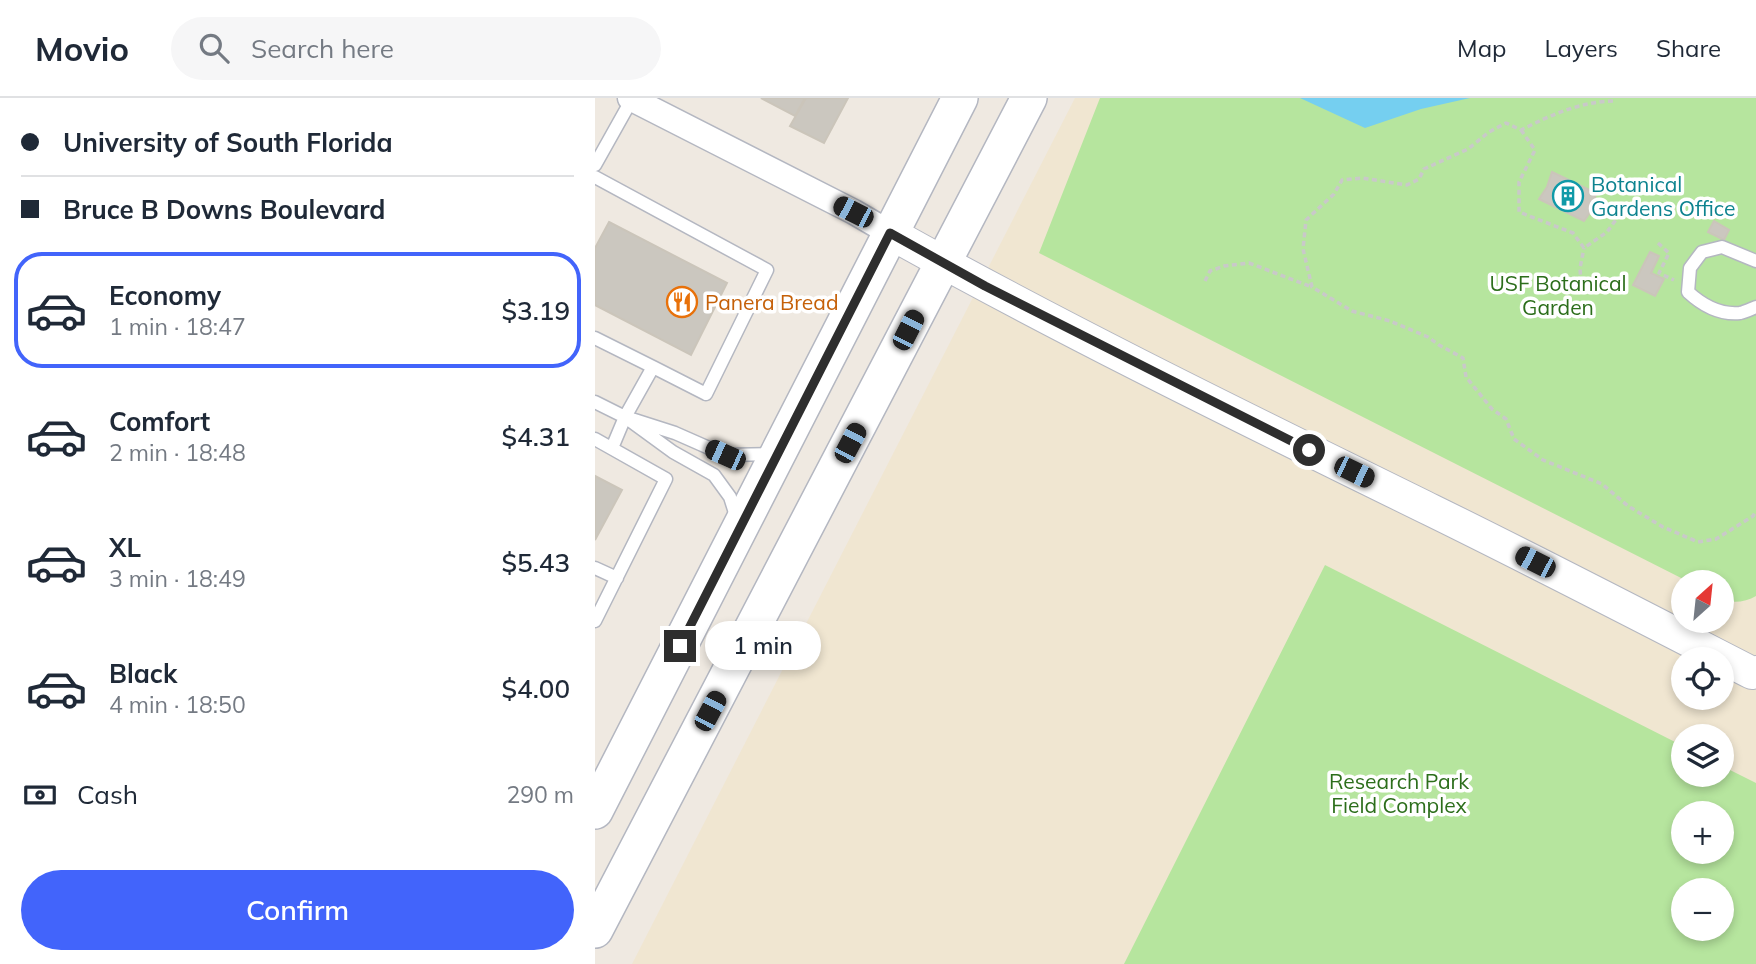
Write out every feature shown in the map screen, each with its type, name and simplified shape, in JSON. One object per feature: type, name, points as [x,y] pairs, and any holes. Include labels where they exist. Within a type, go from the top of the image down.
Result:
[{"type":"main road","points":[[599,793],[779,454],[960,98]]},
{"type":"main road","points":[[595,930],[1029,98]]},
{"type":"street","points":[[631,98],[842,205],[985,286],[1755,674]]},
{"type":"lane","points":[[595,163],[631,98]]},
{"type":"lane","points":[[595,177],[767,271],[706,394],[595,338]]},
{"type":"lane","points":[[1756,261],[1721,247],[1702,252],[1690,268],[1688,288],[1697,303],[1724,312],[1741,313],[1756,307]]},
{"type":"lane","points":[[612,448],[653,367]]},
{"type":"lane","points":[[595,402],[714,475],[730,497],[740,527]]},
{"type":"lane","points":[[625,418],[675,433],[725,455],[779,454]]},
{"type":"lane","points":[[595,439],[666,479],[595,621]]},
{"type":"lane","points":[[595,568],[617,578]]},
{"type":"path","points":[[1521,130],[1561,111],[1591,102],[1613,101]]},
{"type":"path","points":[[1312,287],[1303,249],[1306,220],[1334,194],[1342,180],[1361,178],[1407,185],[1419,179],[1424,169],[1468,149],[1489,132],[1506,123],[1521,130],[1535,150],[1519,182],[1519,212],[1573,233],[1584,248]]},
{"type":"path","points":[[1581,283],[1580,268],[1584,248],[1607,232],[1618,217]]},
{"type":"path","points":[[1658,243],[1669,253],[1660,273],[1671,279]]},
{"type":"path","points":[[1205,281],[1210,271],[1249,263],[1312,287],[1352,310],[1415,331],[1463,358],[1466,377],[1492,410],[1506,419],[1514,439],[1543,460],[1602,484],[1628,506],[1663,527],[1699,542],[1716,538],[1753,516],[1756,511]]},
{"type":"shaded area","points":[[1075,98],[1756,98],[1756,964],[632,964]]},
{"type":"green space","name":"USF Botanical Garden","points":[[1100,98],[1756,98],[1756,596],[1734,601],[1734,570],[1671,570],[1671,573],[1039,253]]},
{"type":"green space","name":"Research Park Field Complex","points":[[1325,565],[1671,740],[1671,787],[1734,787],[1734,772],[1756,783],[1756,964],[1124,964]]},
{"type":"water","points":[[1300,98],[1470,98],[1421,109],[1365,128]]},
{"type":"building","points":[[761,98],[805,98],[795,116]]},
{"type":"building","points":[[806,98],[848,98],[824,143],[790,126]]},
{"type":"building","name":"Botanical Gardens Office","points":[[1552,172],[1596,193],[1593,208],[1584,221],[1539,199]]},
{"type":"building","points":[[1714,221],[1729,230],[1724,240],[1708,232]]},
{"type":"building","points":[[609,222],[727,283],[691,355],[595,305],[595,248]]},
{"type":"building","points":[[1650,252],[1659,256],[1651,273],[1664,279],[1655,296],[1633,285]]},
{"type":"building","points":[[595,476],[622,490],[595,540]]},
{"type":"place","name":"Botanical Gardens Office","points":[[1568,196]]},
{"type":"place","name":"Panera Bread","points":[[682,302]]},
{"type":"route","points":[[680,646],[890,233],[985,286],[1309,450]]}]
